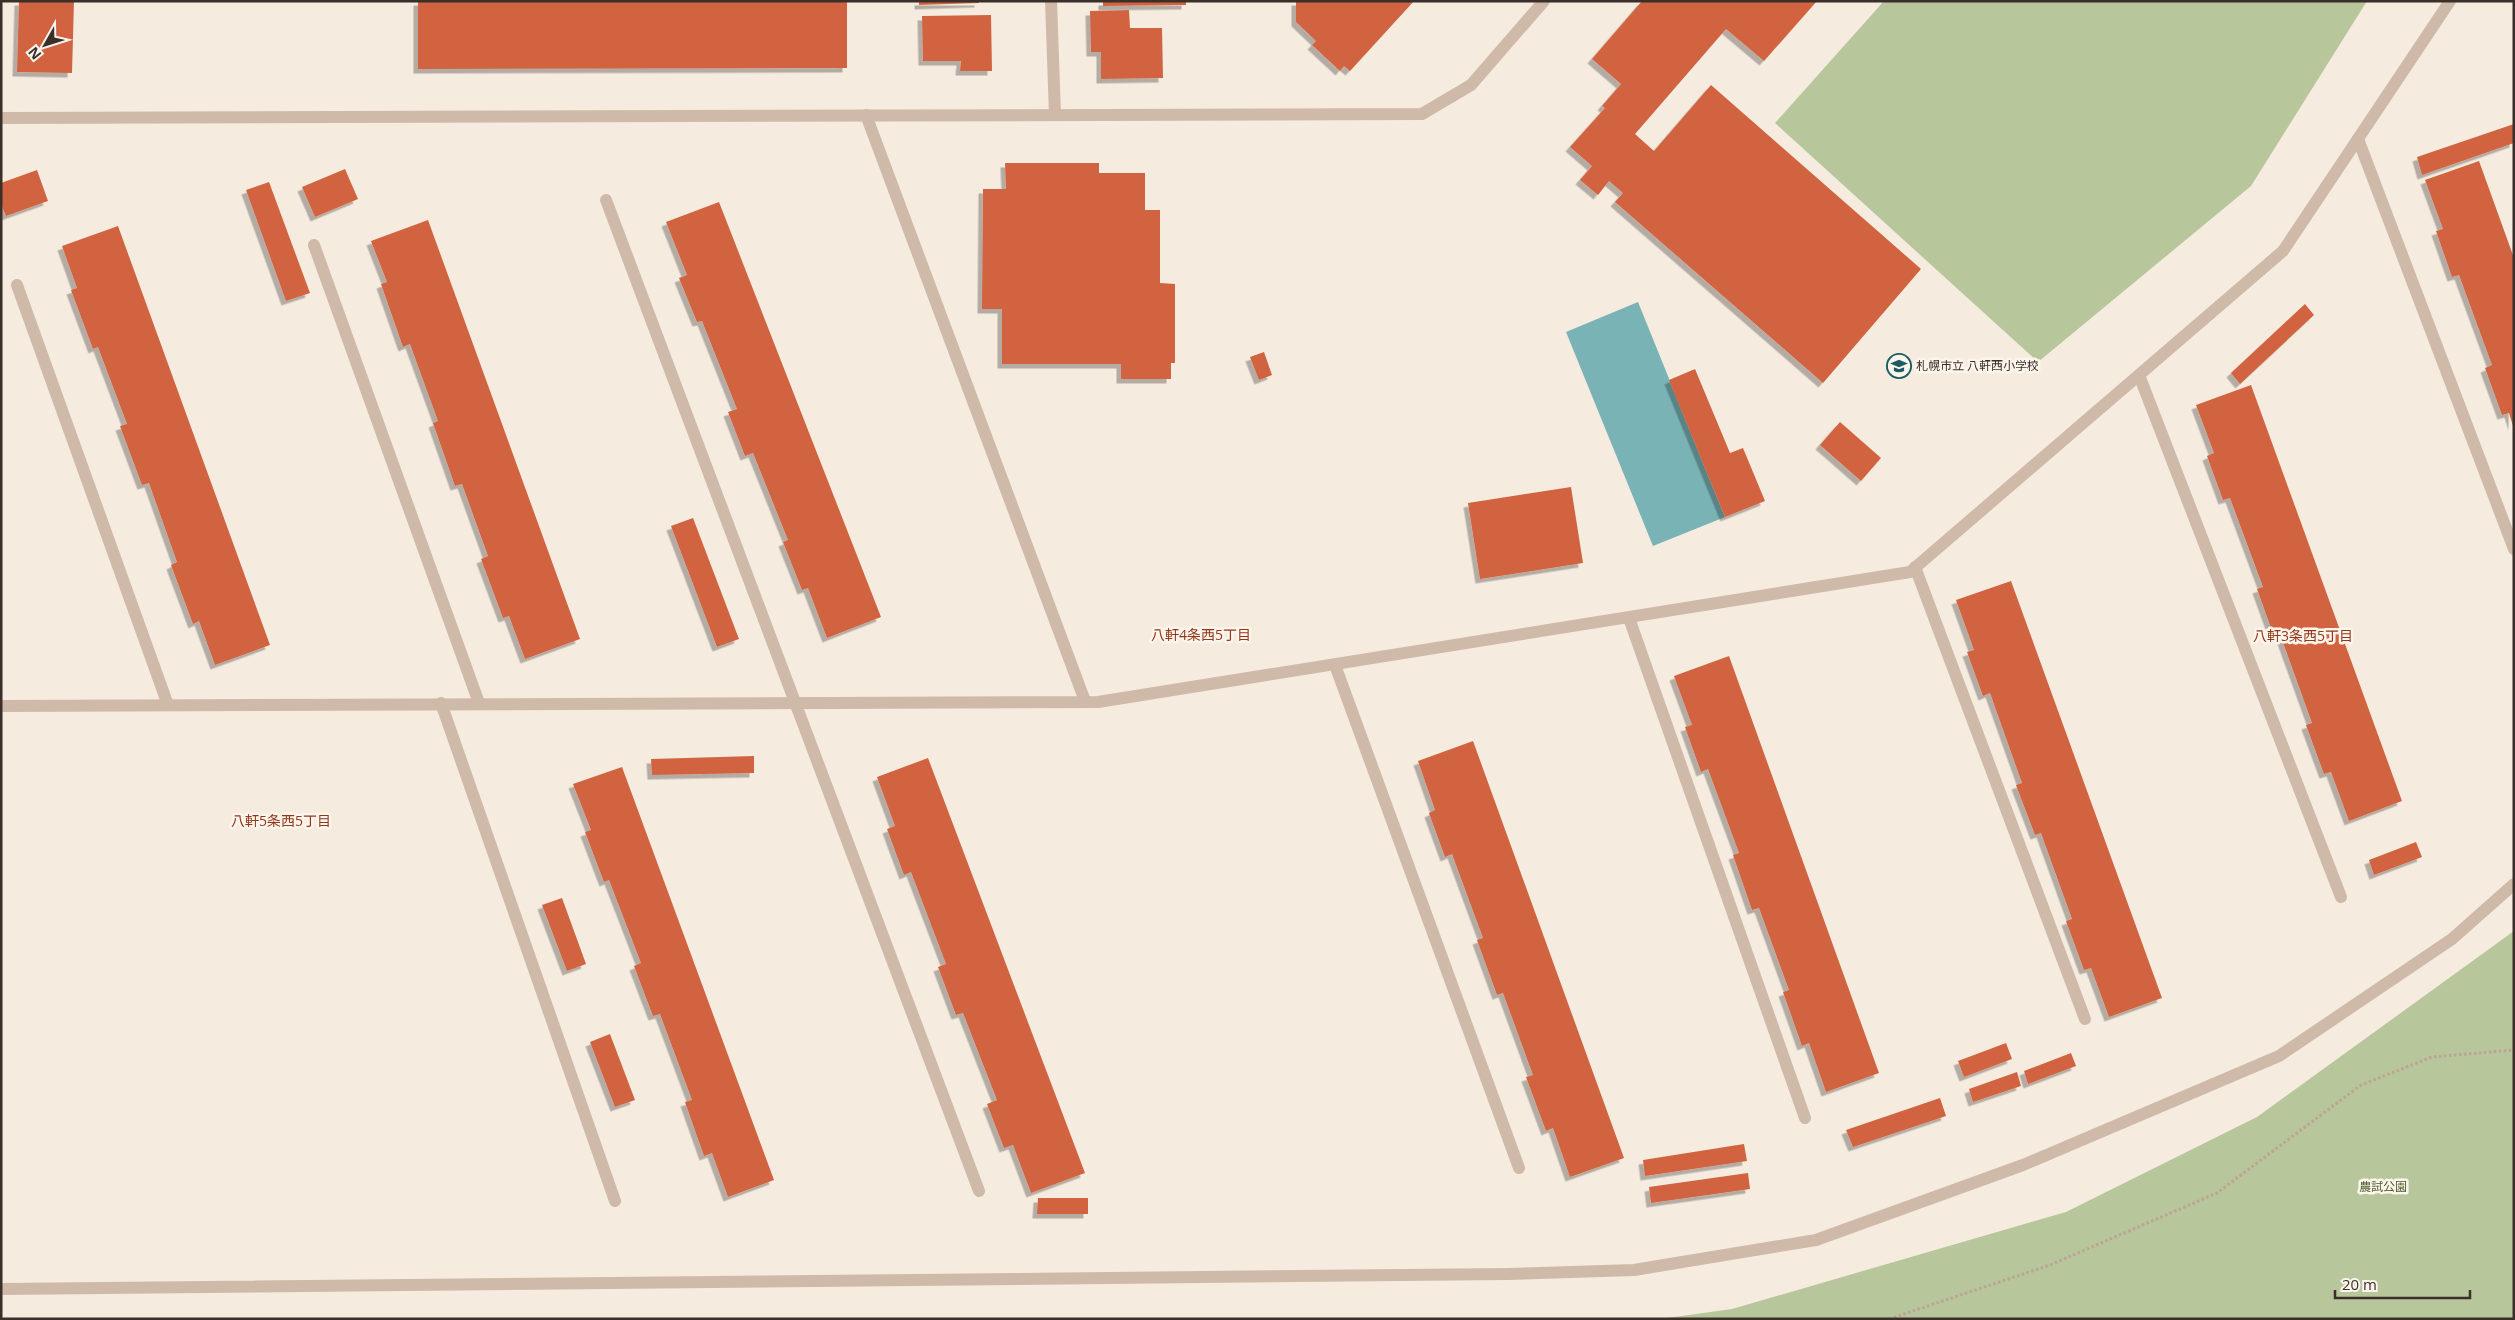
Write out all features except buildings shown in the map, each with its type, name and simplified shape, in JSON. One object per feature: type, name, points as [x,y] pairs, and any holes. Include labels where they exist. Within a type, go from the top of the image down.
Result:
[{"type":"street","points":[[1051,1],[1055,115]]},
{"type":"street","points":[[1,118],[1422,114],[1471,85],[1544,1]]},
{"type":"street","points":[[1,706],[1098,702],[1910,572],[2283,251],[2450,1]]},
{"type":"street","points":[[866,115],[1085,701]]},
{"type":"street","points":[[2358,138],[2514,549]]},
{"type":"street","points":[[606,200],[979,1191]]},
{"type":"street","points":[[314,245],[479,703]]},
{"type":"street","points":[[17,285],[168,705]]},
{"type":"street","points":[[2139,375],[2341,896]]},
{"type":"street","points":[[1915,567],[2085,1019]]},
{"type":"street","points":[[1629,618],[1805,1118]]},
{"type":"street","points":[[1335,665],[1519,1168]]},
{"type":"street","points":[[441,703],[615,1200]]},
{"type":"street","points":[[1,1289],[1448,1275],[1634,1270],[1816,1240],[2023,1164],[2279,1056],[2452,939],[2514,884]]},
{"type":"path","points":[[1889,1319],[2050,1266],[2217,1193],[2361,1085],[2432,1057],[2514,1050]]},
{"type":"green space","points":[[1884,1],[2367,1],[2251,186],[2038,362],[1775,123]]},
{"type":"green space","name":"農試公園","points":[[2514,931],[2514,1319],[1660,1319],[1732,1309],[2066,1212],[2257,1117]]},
{"type":"water","points":[[1638,302],[1725,517],[1653,546],[1566,332]]},
{"type":"place","name":"札幌市立 八軒西小学校","points":[[1899,366]]},
{"type":"district","name":"八軒4条西5丁目","points":[[1201,635]]},
{"type":"district","name":"八軒3条西5丁目","points":[[2303,636]]},
{"type":"district","name":"八軒5条西5丁目","points":[[281,821]]}]
